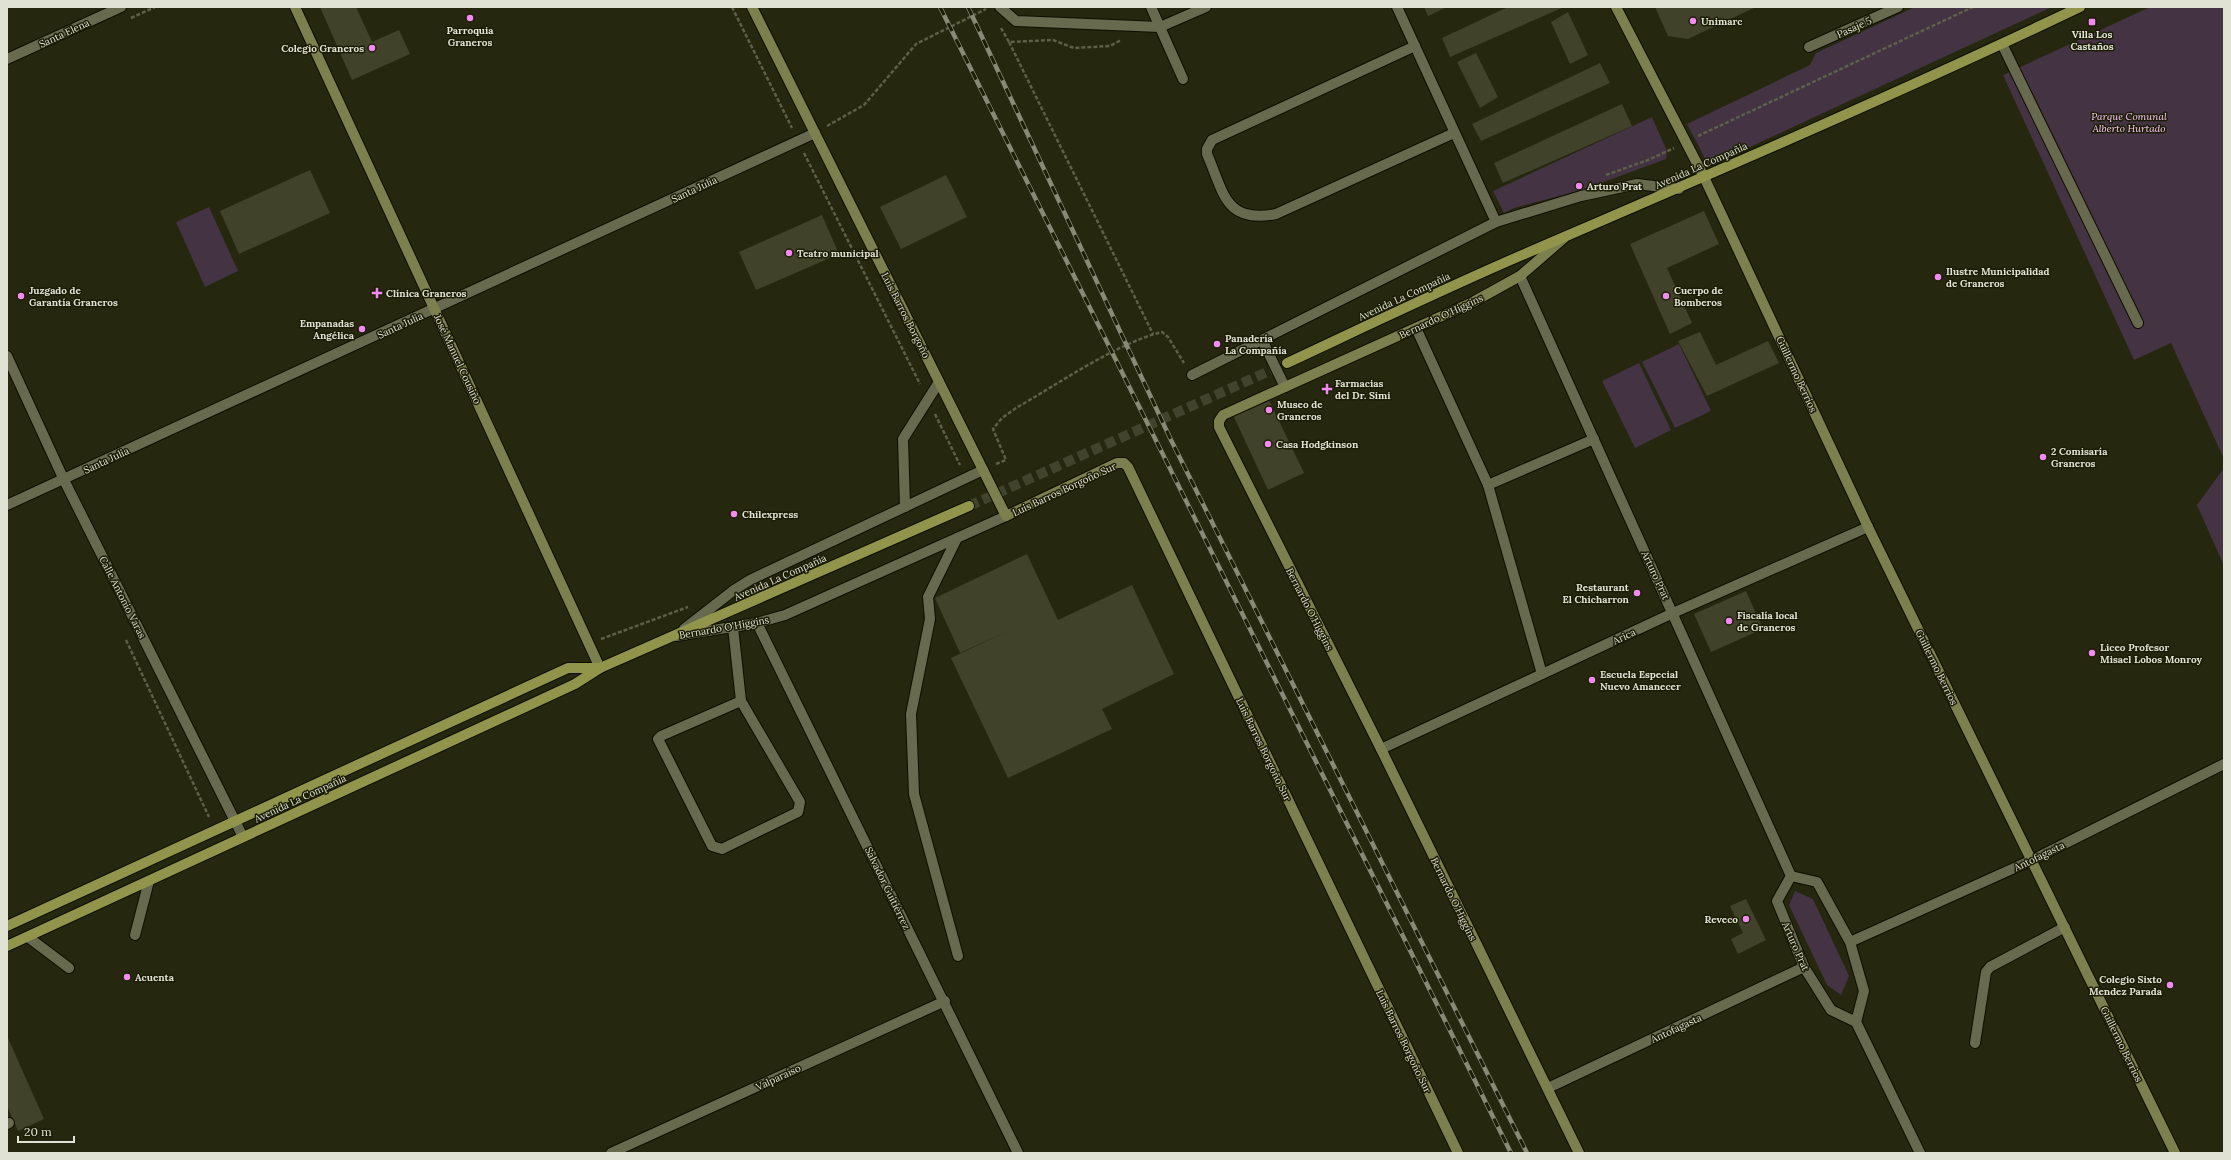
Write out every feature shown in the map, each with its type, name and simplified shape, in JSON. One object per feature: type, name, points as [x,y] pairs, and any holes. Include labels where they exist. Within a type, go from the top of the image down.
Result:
[{"type":"main road","name":"Avenida La Compañía","points":[[1287,363],[1511,259],[1679,189],[2002,44],[2080,7]]},
{"type":"main road","name":"Avenida La Compañía","points":[[7,946],[575,684],[600,668],[969,506]]},
{"type":"main road","name":"Avenida La Compañía","points":[[7,926],[568,668],[600,668]]},
{"type":"street","name":"Santa Elena","points":[[7,59],[121,7]]},
{"type":"street","name":"José Manuel Cousiño","points":[[296,7],[600,668]]},
{"type":"street","name":"Luis Barros Borgoño","points":[[752,7],[1006,516]]},
{"type":"street","points":[[995,7],[1016,21],[1160,27],[1206,7]]},
{"type":"street","points":[[1151,7],[1183,79]]},
{"type":"street","points":[[1397,7],[1496,222]]},
{"type":"street","name":"Guillermo Berrios","points":[[1616,7],[1704,177],[1868,527],[2175,1153]]},
{"type":"street","name":"Pasaje 5","points":[[1809,47],[1898,7]]},
{"type":"street","points":[[2002,44],[2138,323]]},
{"type":"street","points":[[1414,46],[1212,140],[1207,149],[1207,154],[1228,202],[1235,211],[1251,217],[1276,214],[1454,132]]},
{"type":"street","name":"Santa Julia","points":[[7,505],[815,133]]},
{"type":"street","points":[[1192,375],[1496,222],[1581,196],[1637,184],[1679,189]]},
{"type":"street","name":"Bernardo O'Higgins","points":[[1568,236],[1520,276],[1473,302],[1223,415],[1218,421],[1219,427],[1381,749],[1579,1153]]},
{"type":"street","name":"Arturo Prat","points":[[1520,276],[1791,876],[1777,901],[1804,967],[1831,1010],[1856,1022]]},
{"type":"street","points":[[1416,328],[1488,485],[1542,674]]},
{"type":"street","points":[[1262,340],[1285,387]]},
{"type":"street","name":"Calle Antonio Varas","points":[[7,356],[64,480],[243,837]]},
{"type":"street","points":[[905,507],[903,439],[939,382]]},
{"type":"street","points":[[1488,485],[1594,439]]},
{"type":"street","name":"Luis Barros Borgoño Sur","points":[[1006,516],[1117,463],[1124,463],[1128,467],[1458,1153]]},
{"type":"street","name":"Bernardo O'Higgins","points":[[674,636],[734,590],[750,580],[983,470]]},
{"type":"street","name":"Bernardo O'Higgins","points":[[674,636],[733,628],[785,615],[1006,516]]},
{"type":"street","name":"Arica","points":[[1381,749],[1673,613],[1868,527]]},
{"type":"street","points":[[957,538],[928,596],[930,619],[911,714],[914,794],[958,956]]},
{"type":"street","name":"Salvador Guitiérrez","points":[[757,623],[1018,1153]]},
{"type":"street","points":[[733,628],[740,701],[800,802],[800,807],[798,812],[722,849],[718,849],[712,846],[658,739],[661,736],[740,701]]},
{"type":"street","name":"Antofagasta","points":[[1850,942],[2032,860],[2224,764]]},
{"type":"street","points":[[1791,876],[1817,882],[1850,942],[1864,991],[1856,1022],[1920,1153]]},
{"type":"street","points":[[135,934],[149,881]]},
{"type":"street","points":[[1975,1043],[1986,972],[1990,967],[2065,927]]},
{"type":"street","points":[[28,936],[69,968]]},
{"type":"street","name":"Antofagasta","points":[[1548,1088],[1804,967]]},
{"type":"street","name":"Valparaíso","points":[[611,1153],[944,1001]]},
{"type":"path","points":[[732,7],[967,478]]},
{"type":"path","points":[[815,133],[864,105],[916,44],[995,7]]},
{"type":"path","points":[[997,21],[1009,42],[1153,334]]},
{"type":"path","points":[[1009,42],[1053,40],[1074,48],[1110,46],[1126,38]]},
{"type":"path","points":[[983,470],[1006,460],[993,429],[1002,418],[1016,408],[1113,352],[1153,334],[1162,332],[1168,337],[1192,375]]},
{"type":"green space","points":[[1915,7],[2052,7],[1709,166],[1687,124],[1810,65],[1816,53]]},
{"type":"green space","name":"Parque Comunal Alberto Hurtado","points":[[2150,7],[2224,7],[2224,459],[2171,343],[2134,360],[2003,75]]},
{"type":"green space","points":[[1652,117],[1667,151],[1666,159],[1582,190],[1514,208],[1504,213],[1493,191]]},
{"type":"green space","points":[[209,207],[238,271],[205,287],[176,222]]},
{"type":"green space","points":[[1679,344],[1711,411],[1675,428],[1642,362]]},
{"type":"green space","points":[[1639,363],[1671,430],[1635,448],[1602,381]]},
{"type":"green space","points":[[2224,468],[2224,566],[2197,505]]},
{"type":"green space","points":[[1795,891],[1813,899],[1849,976],[1841,995],[1827,985],[1789,905]]},
{"type":"building","name":"Colegio Graneros","points":[[320,7],[356,7],[372,42],[399,30],[410,54],[352,80]]},
{"type":"building","points":[[1424,7],[1447,7],[1428,16]]},
{"type":"building","points":[[1508,7],[1564,7],[1450,57],[1442,38]]},
{"type":"building","name":"Unimarc","points":[[1655,7],[1756,7],[1688,39],[1668,36]]},
{"type":"building","points":[[1568,12],[1588,55],[1570,64],[1551,22]]},
{"type":"building","points":[[1476,53],[1498,97],[1480,108],[1457,62]]},
{"type":"building","points":[[1600,63],[1610,83],[1481,141],[1472,124]]},
{"type":"building","points":[[1622,104],[1632,126],[1503,183],[1494,163]]},
{"type":"building","points":[[310,170],[330,213],[239,254],[220,211]]},
{"type":"building","points":[[946,175],[967,217],[901,249],[880,207]]},
{"type":"building","name":"Cuerpo de Bomberos","points":[[1704,211],[1719,244],[1667,268],[1692,323],[1670,334],[1630,244]]},
{"type":"building","name":"Teatro municipal","points":[[822,215],[839,254],[756,290],[739,252]]},
{"type":"building","points":[[1700,332],[1716,365],[1768,341],[1779,363],[1707,396],[1678,341]]},
{"type":"building","name":"Casa Hodgkinson","points":[[1268,398],[1304,473],[1268,490],[1233,415]]},
{"type":"building","points":[[1027,554],[1058,620],[1132,585],[1174,674],[1102,709],[1112,729],[1008,778],[951,658],[1010,630],[960,653],[935,598]]},
{"type":"building","name":"Fiscalía local de Graneros","points":[[1746,591],[1763,629],[1711,652],[1694,614]]},
{"type":"building","name":"Reveco","points":[[1746,899],[1766,940],[1738,954],[1731,939],[1743,933],[1730,906]]},
{"type":"building","points":[[7,1036],[44,1119],[18,1131],[7,1106]]},
{"type":"tunnel","points":[[969,506],[1287,363]]},
{"type":"railway","points":[[940,7],[1511,1153]]},
{"type":"railway","points":[[968,7],[1171,440],[1527,1153]]},
{"type":"place","name":"Parroquia Graneros","points":[[470,18]]},
{"type":"place","name":"Unimarc","points":[[1693,21]]},
{"type":"place","name":"Villa Los Castaños","points":[[2092,22]]},
{"type":"place","name":"Colegio Graneros","points":[[372,48]]},
{"type":"place","name":"Arturo Prat","points":[[1579,186]]},
{"type":"place","name":"Teatro municipal","points":[[789,253]]},
{"type":"place","name":"Ilustre Municipalidad de Graneros","points":[[1938,277]]},
{"type":"place","name":"Clínica Graneros","points":[[377,293]]},
{"type":"place","name":"Juzgado de Garantía Graneros","points":[[21,296]]},
{"type":"place","name":"Cuerpo de Bomberos","points":[[1666,296]]},
{"type":"place","name":"Empanadas Angélica","points":[[362,329]]},
{"type":"place","name":"Panadería La Compañía","points":[[1217,344]]},
{"type":"place","name":"Farmacias del Dr. Simi","points":[[1327,389]]},
{"type":"place","name":"Museo de Graneros","points":[[1269,410]]},
{"type":"place","name":"Casa Hodgkinson","points":[[1268,444]]},
{"type":"place","name":"2 Comisaría Graneros","points":[[2043,457]]},
{"type":"place","name":"Chilexpress","points":[[734,514]]},
{"type":"place","name":"Restaurant El Chicharron","points":[[1637,593]]},
{"type":"place","name":"Fiscalía local de Graneros","points":[[1729,621]]},
{"type":"place","name":"Liceo Profesor Misael Lobos Monroy","points":[[2092,653]]},
{"type":"place","name":"Escuela Especial Nuevo Amanecer","points":[[1592,680]]},
{"type":"place","name":"Reveco","points":[[1746,919]]},
{"type":"place","name":"Acuenta","points":[[127,977]]},
{"type":"place","name":"Colegio Sixto Mendez Parada","points":[[2170,985]]}]
